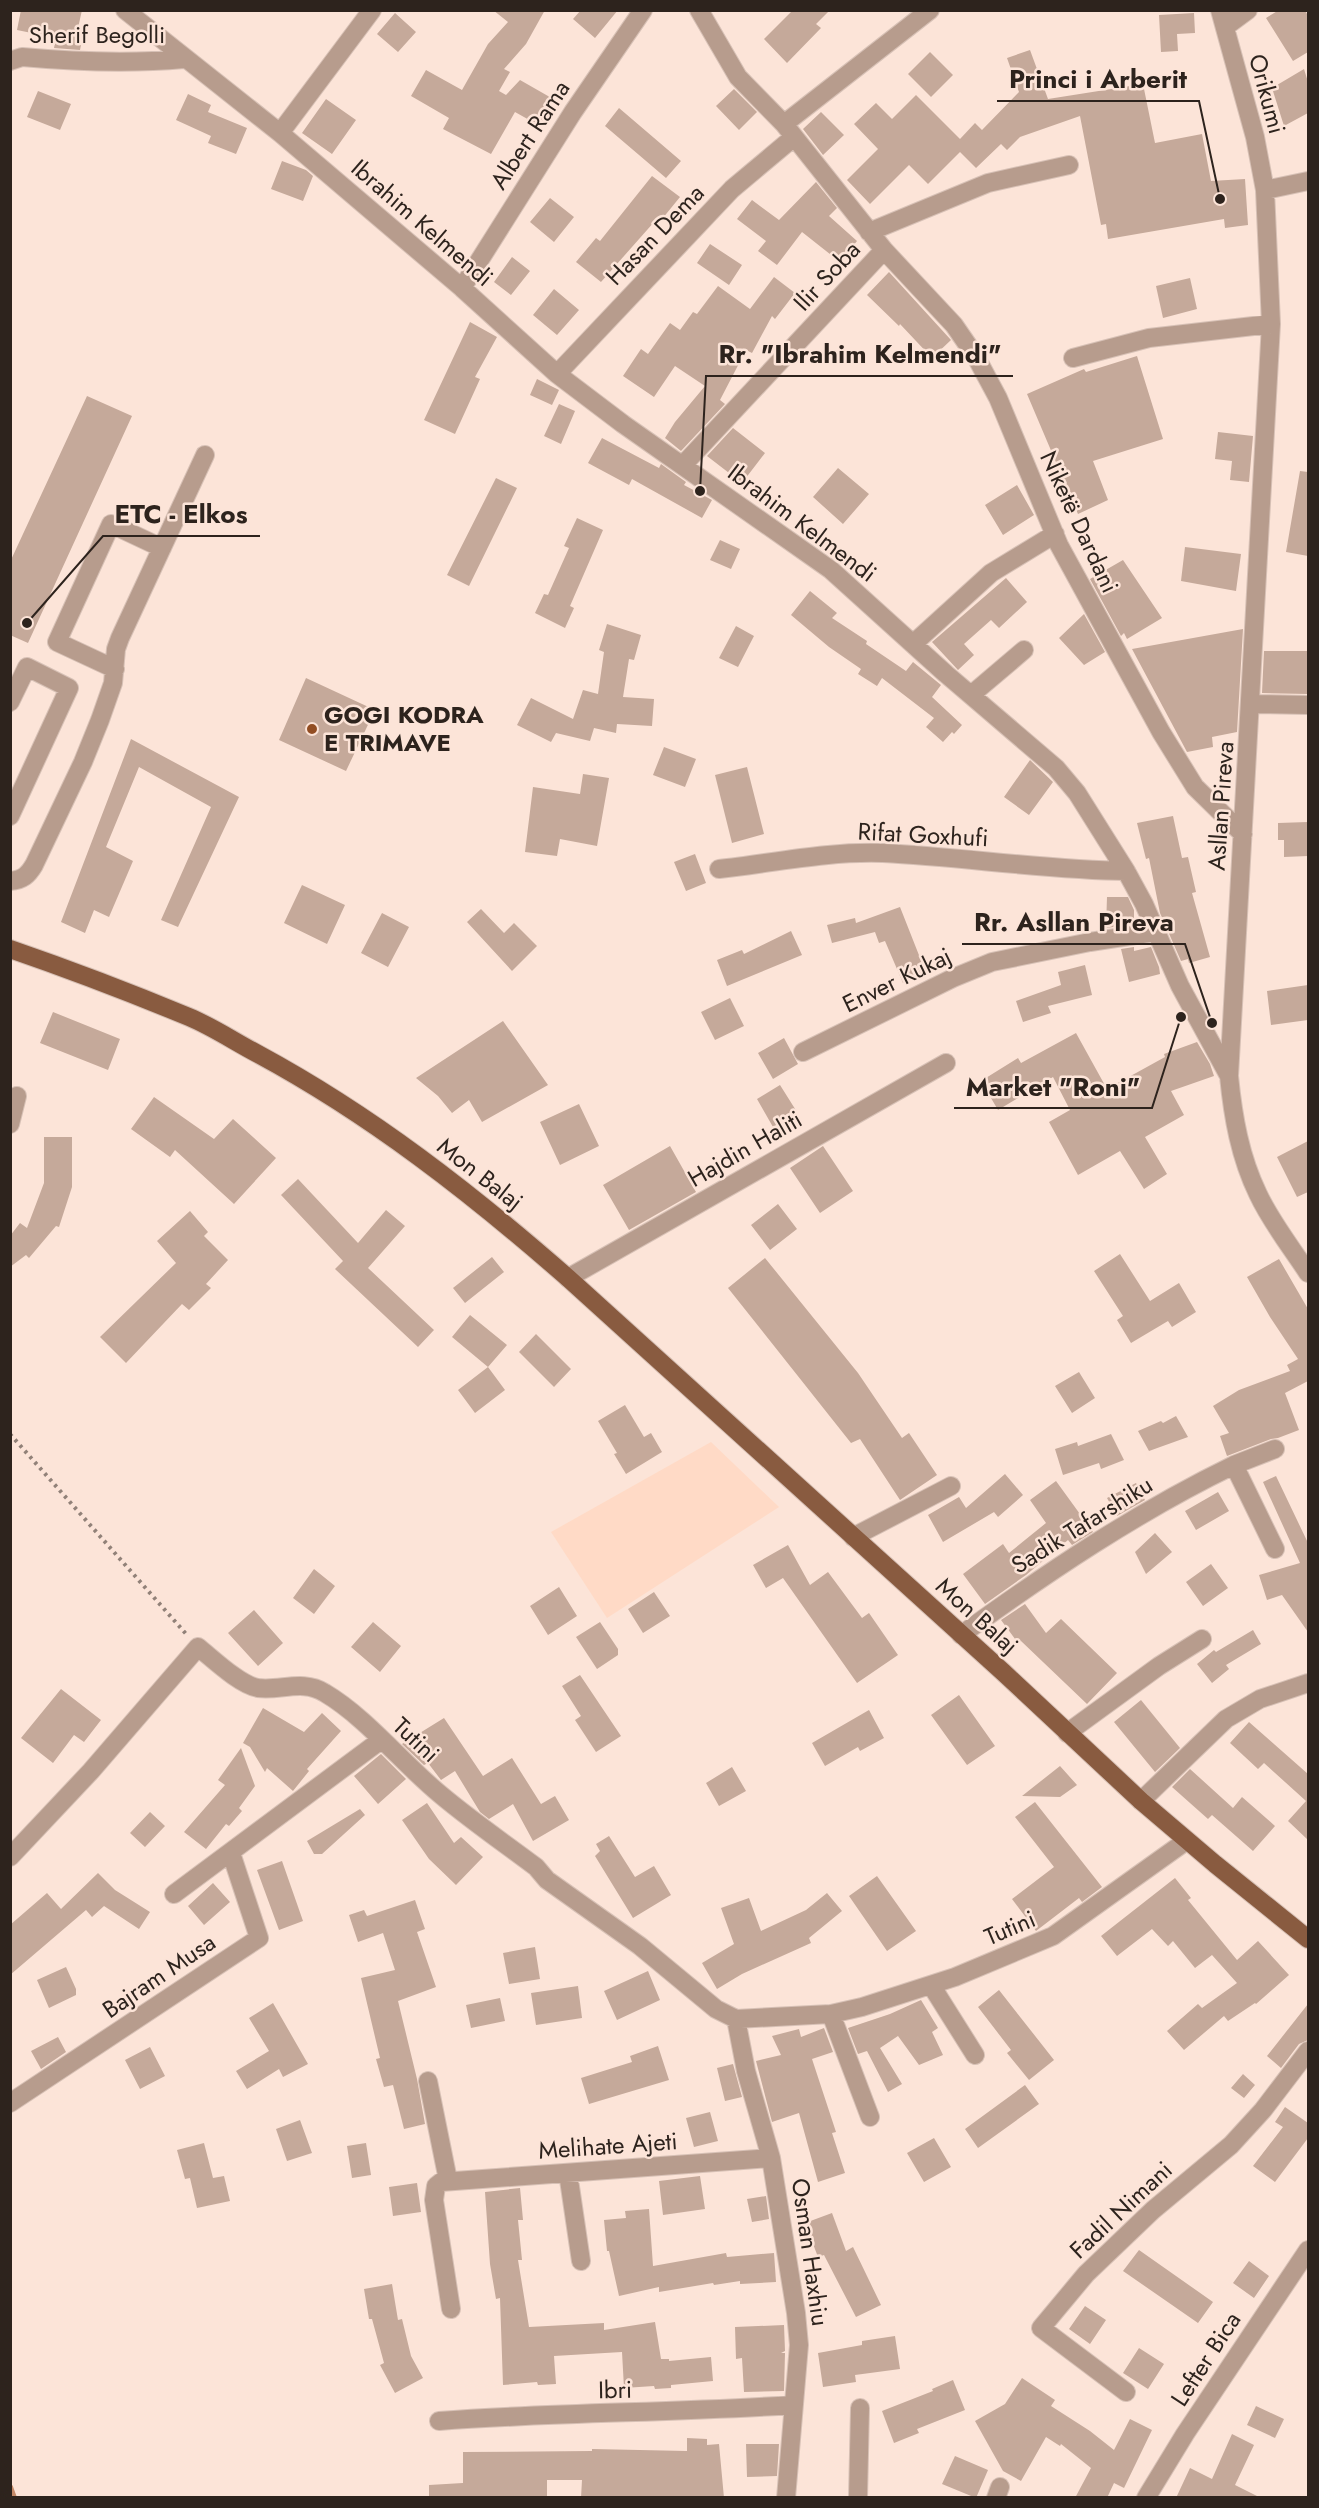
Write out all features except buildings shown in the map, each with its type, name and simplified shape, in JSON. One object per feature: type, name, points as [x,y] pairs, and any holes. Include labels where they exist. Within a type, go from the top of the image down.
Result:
[{"type":"main road","name":"Mon Balaj","points":[[10,949],[190,1018],[289,1071],[372,1123],[428,1163],[502,1221],[567,1278],[1186,1841],[1308,1939]]},
{"type":"street","name":"Ibrahim Kelmendi","points":[[125,10],[280,133],[462,288],[557,374],[623,424],[831,570],[1056,768],[1077,793],[1126,871],[1144,904],[1180,986],[1229,1076]]},
{"type":"street","points":[[280,133],[372,10]]},
{"type":"street","name":"Albert Rama","points":[[462,288],[573,112],[643,10]]},
{"type":"street","name":"Niketë Dardani","points":[[699,10],[738,77],[789,130],[884,250],[954,325],[998,398],[1055,534],[1086,596],[1179,764],[1195,787],[1243,834]]},
{"type":"street","points":[[789,130],[930,10]]},
{"type":"street","points":[[1222,19],[1248,10]]},
{"type":"street","name":"Orikumi","points":[[1222,19],[1255,137],[1265,190]]},
{"type":"street","name":"Sherif Begolli","points":[[10,61],[22,57],[128,63],[184,59]]},
{"type":"street","name":"Hasan Dema","points":[[557,374],[789,130]]},
{"type":"street","points":[[869,232],[988,183],[1069,165]]},
{"type":"street","points":[[1265,190],[1308,181]]},
{"type":"street","name":"Asllan Pireva","points":[[1265,190],[1271,324],[1229,1076],[1239,1139],[1254,1185],[1268,1214],[1308,1273]]},
{"type":"street","name":"Ilir Soba","points":[[683,465],[884,250]]},
{"type":"street","points":[[1073,358],[1149,338],[1271,324]]},
{"type":"street","points":[[10,881],[21,880],[29,874],[83,762],[113,683],[116,648],[205,455]]},
{"type":"street","points":[[116,669],[57,642],[111,524],[162,548]]},
{"type":"street","points":[[914,644],[991,573],[1055,534]]},
{"type":"street","points":[[971,695],[1024,650]]},
{"type":"street","points":[[10,702],[27,668],[69,688],[10,816]]},
{"type":"street","points":[[1251,704],[1308,705]]},
{"type":"street","name":"Rifat Goxhufi","points":[[719,869],[828,856],[881,853],[1078,870],[1126,871]]},
{"type":"street","name":"Enver Kukaj","points":[[803,1052],[952,978],[992,962],[1090,942],[1155,933]]},
{"type":"street","name":"Hajdin Haliti","points":[[567,1278],[946,1063]]},
{"type":"street","points":[[10,1124],[17,1096]]},
{"type":"street","name":"Sadik Tafarshiku","points":[[961,1635],[1033,1584],[1149,1510],[1234,1465],[1275,1449]]},
{"type":"street","points":[[1234,1465],[1275,1549]]},
{"type":"street","points":[[853,1537],[951,1486]]},
{"type":"street","points":[[1067,1733],[1159,1666],[1202,1639]]},
{"type":"street","points":[[10,1857],[91,1771],[198,1647]]},
{"type":"street","name":"Tutini","points":[[198,1647],[242,1681],[257,1688],[292,1685],[307,1686],[323,1691],[441,1795],[536,1867],[547,1880],[640,1947],[716,2009],[736,2019],[831,2014],[931,1985],[1053,1936],[1186,1841]]},
{"type":"street","points":[[1141,1801],[1227,1719],[1241,1709],[1260,1699],[1308,1683]]},
{"type":"street","points":[[174,1894],[381,1740]]},
{"type":"street","name":"Bajram Musa","points":[[10,2103],[259,1938],[231,1853]]},
{"type":"street","points":[[931,1985],[975,2055]]},
{"type":"street","points":[[831,2014],[870,2116]]},
{"type":"street","name":"Osman Haxhiu","points":[[736,2019],[746,2070],[771,2158],[796,2313],[799,2345],[786,2498]]},
{"type":"street","name":"Fadil Nimani","points":[[1126,2392],[1041,2328],[1086,2274],[1153,2210],[1231,2145],[1263,2110],[1308,2051]]},
{"type":"street","points":[[428,2081],[448,2180],[436,2186],[434,2200],[451,2309]]},
{"type":"street","name":"Melihate Ajeti","points":[[448,2180],[771,2158]]},
{"type":"street","points":[[568,2173],[581,2261]]},
{"type":"street","name":"Lefter Bica","points":[[1146,2498],[1185,2434],[1308,2250]]},
{"type":"street","name":"Ibri","points":[[439,2421],[504,2416],[691,2412],[793,2406]]},
{"type":"street","points":[[858,2498],[860,2408]]},
{"type":"path","points":[[10,1434],[198,1647]]},
{"type":"shaded area","points":[[711,1442],[779,1507],[607,1618],[551,1532]]},
{"type":"waterway","points":[[10,2487],[14,2498]]},
{"type":"place","name":"Princi i Arberit","points":[[1220,199]]},
{"type":"place","name":"Rr. \"Ibrahim Kelmendi\"","points":[[700,491]]},
{"type":"place","name":"ETC - Elkos","points":[[27,623]]},
{"type":"place","name":"GOGI KODRA E TRIMAVE","points":[[312,729]]},
{"type":"place","name":"Market \"Roni\"","points":[[1181,1017]]},
{"type":"place","name":"Rr. Asllan Pireva","points":[[1212,1023]]}]
